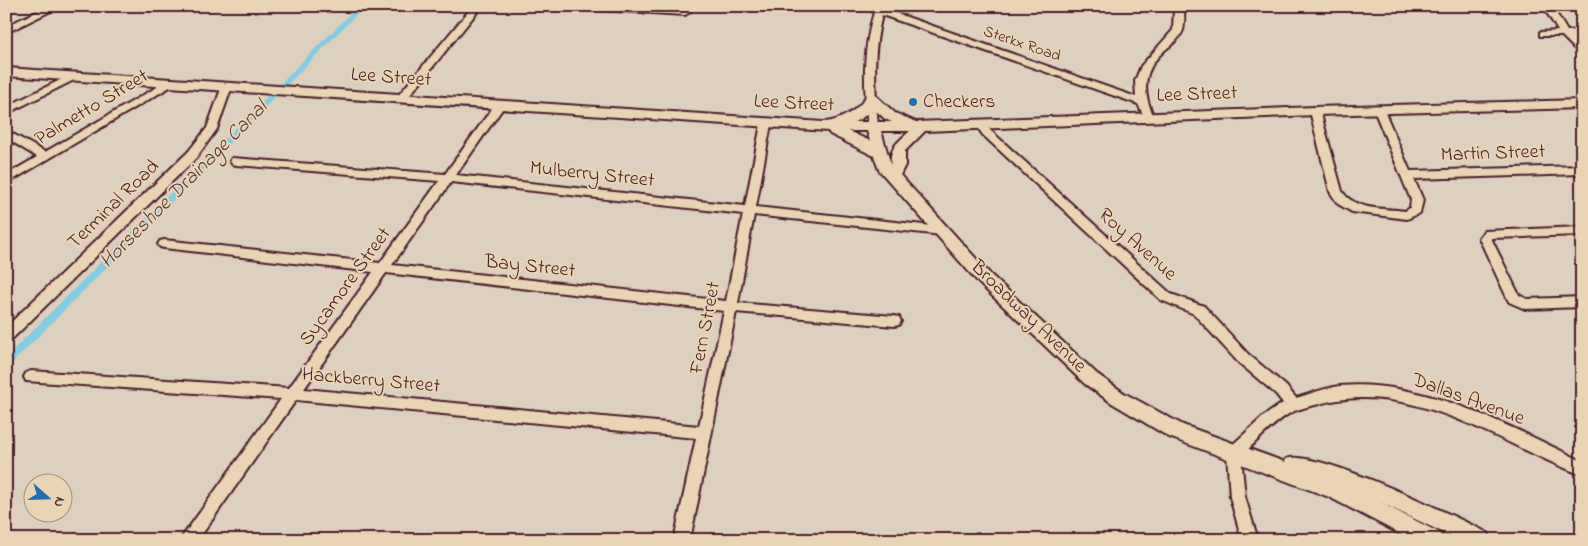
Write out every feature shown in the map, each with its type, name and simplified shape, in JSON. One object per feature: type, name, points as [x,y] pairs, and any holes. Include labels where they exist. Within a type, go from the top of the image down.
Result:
[{"type":"main road","name":"Lee Street","points":[[6,72],[829,127],[981,125],[1315,111],[1582,104]]},
{"type":"main road","points":[[829,127],[856,116],[871,101],[890,116],[917,126],[916,134],[905,140],[899,147],[896,155],[898,165],[892,176]]},
{"type":"main road","points":[[829,127],[854,138],[880,153]]},
{"type":"main road","name":"Broadway Avenue","points":[[873,127],[884,167],[985,278],[1091,379],[1118,398],[1176,431],[1336,490],[1432,540]]},
{"type":"main road","name":"Broadway Avenue","points":[[1234,453],[1326,472],[1394,498],[1481,540]]},
{"type":"street","points":[[6,30],[57,6]]},
{"type":"street","points":[[401,98],[478,6]]},
{"type":"street","points":[[584,6],[684,12]]},
{"type":"street","name":"Sterkx Road","points":[[865,6],[879,8],[914,23],[1141,102]]},
{"type":"street","points":[[1149,117],[1141,102],[1139,91],[1142,72],[1151,58],[1171,41],[1178,29],[1179,6]]},
{"type":"street","points":[[1547,6],[1564,33],[1582,51]]},
{"type":"street","points":[[873,127],[869,79],[873,34],[879,8]]},
{"type":"street","points":[[873,34],[882,24],[889,22],[914,23]]},
{"type":"street","points":[[1543,34],[1582,33]]},
{"type":"street","points":[[6,111],[72,76]]},
{"type":"street","name":"Palmetto Street","points":[[6,180],[171,82]]},
{"type":"street","name":"Terminal Road","points":[[6,336],[192,155],[212,129],[227,86]]},
{"type":"street","name":"Sycamore Street","points":[[188,540],[500,105]]},
{"type":"street","points":[[1315,111],[1336,192],[1342,201],[1352,208],[1407,215],[1416,210],[1416,200],[1379,110]]},
{"type":"street","name":"Fern Street","points":[[682,540],[706,433],[766,124]]},
{"type":"street","name":"Roy Avenue","points":[[981,125],[987,133],[1166,298],[1199,310],[1243,358],[1282,390],[1293,405]]},
{"type":"street","points":[[6,132],[46,157]]},
{"type":"street","name":"Mulberry Street","points":[[236,161],[449,178],[942,231]]},
{"type":"street","name":"Martin Street","points":[[1406,175],[1582,170]]},
{"type":"street","points":[[1582,231],[1488,234],[1485,238],[1514,298],[1524,304],[1582,302]]},
{"type":"street","name":"Bay Street","points":[[164,244],[383,270],[731,307],[894,321]]},
{"type":"street","name":"Hackberry Street","points":[[31,377],[293,394],[706,433]]},
{"type":"street","name":"Dallas Avenue","points":[[1234,453],[1260,428],[1293,405],[1340,392],[1378,392],[1409,398],[1489,425],[1582,468]]},
{"type":"street","points":[[1234,453],[1233,478],[1240,511],[1250,540]]},
{"type":"waterway","name":"Horseshoe Drainage Canal","points":[[6,363],[362,6]]},
{"type":"place","name":"Checkers","points":[[913,102]]}]
